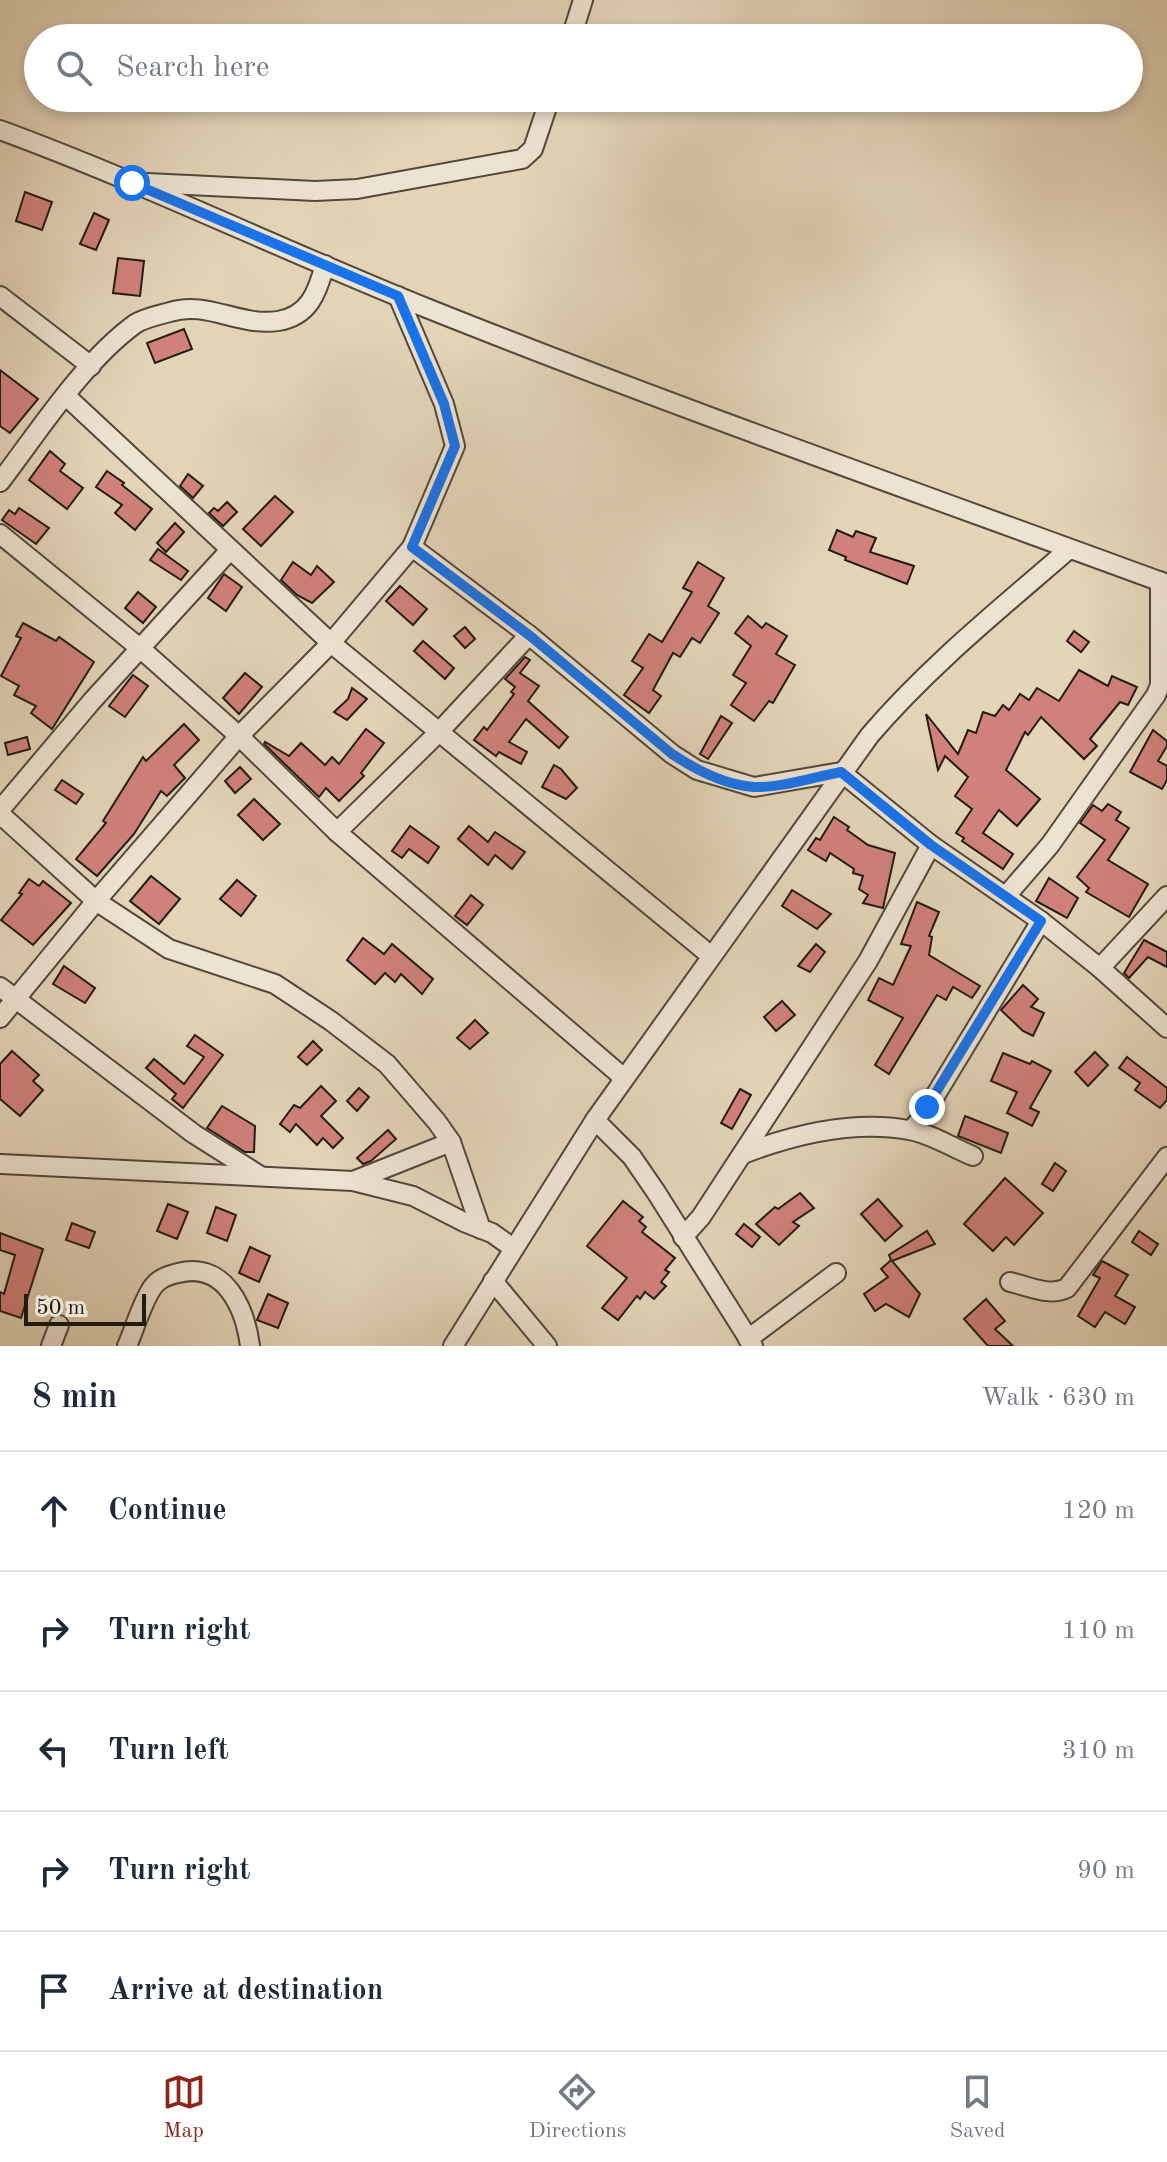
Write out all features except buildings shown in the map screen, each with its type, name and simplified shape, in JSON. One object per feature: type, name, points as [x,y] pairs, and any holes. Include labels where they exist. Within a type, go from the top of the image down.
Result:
[{"type":"street","points":[[575,24],[581,2]]},
{"type":"street","points":[[132,183],[302,190],[357,189],[522,159],[533,149],[545,112]]},
{"type":"street","points":[[0,130],[398,296],[1068,550],[1164,583],[1164,688],[1050,845],[1006,896]]},
{"type":"street","points":[[0,482],[91,366],[137,322],[187,307],[245,322],[264,323],[297,316],[307,309],[317,292],[325,265]]},
{"type":"street","points":[[0,296],[91,366]]},
{"type":"street","points":[[0,1018],[96,901],[239,736],[331,643],[412,547],[455,446],[444,404],[398,296]]},
{"type":"street","points":[[66,396],[331,643],[710,955]]},
{"type":"street","points":[[0,534],[141,649],[239,736],[337,832],[624,1078]]},
{"type":"street","points":[[412,547],[529,635],[672,754],[697,770],[725,781],[754,787],[841,772],[931,845],[1041,921],[1167,1028]]},
{"type":"street","points":[[230,550],[92,701],[0,812],[96,901],[169,949],[275,984],[331,1021],[387,1064],[451,1142],[481,1229]]},
{"type":"street","points":[[453,1346],[595,1120],[841,772],[906,693],[1068,550]]},
{"type":"street","points":[[337,832],[438,733],[529,635]]},
{"type":"street","points":[[683,1237],[701,1217],[868,961],[931,845]]},
{"type":"street","points":[[1100,968],[1167,896]]},
{"type":"street","points":[[911,1130],[921,1119],[1041,921]]},
{"type":"street","points":[[0,987],[194,1134],[259,1175]]},
{"type":"street","points":[[595,1120],[632,1157],[750,1342],[836,1273]]},
{"type":"street","points":[[743,1154],[786,1138],[854,1127],[911,1130],[973,1156]]},
{"type":"street","points":[[353,1181],[451,1142]]},
{"type":"street","points":[[1010,1282],[1045,1291],[1067,1288],[1167,1157]]},
{"type":"street","points":[[0,1164],[353,1181],[413,1196],[513,1248]]},
{"type":"street","points":[[127,1346],[152,1287],[165,1276],[186,1271],[206,1272],[227,1284],[238,1303],[250,1346]]},
{"type":"street","points":[[493,1281],[547,1346]]},
{"type":"street","points":[[51,1346],[59,1325]]},
{"type":"route","points":[[132,183],[398,296],[444,404],[455,446],[412,547],[529,635],[672,754],[697,770],[725,781],[754,787],[841,772],[931,845],[1041,921],[927,1107]]}]
